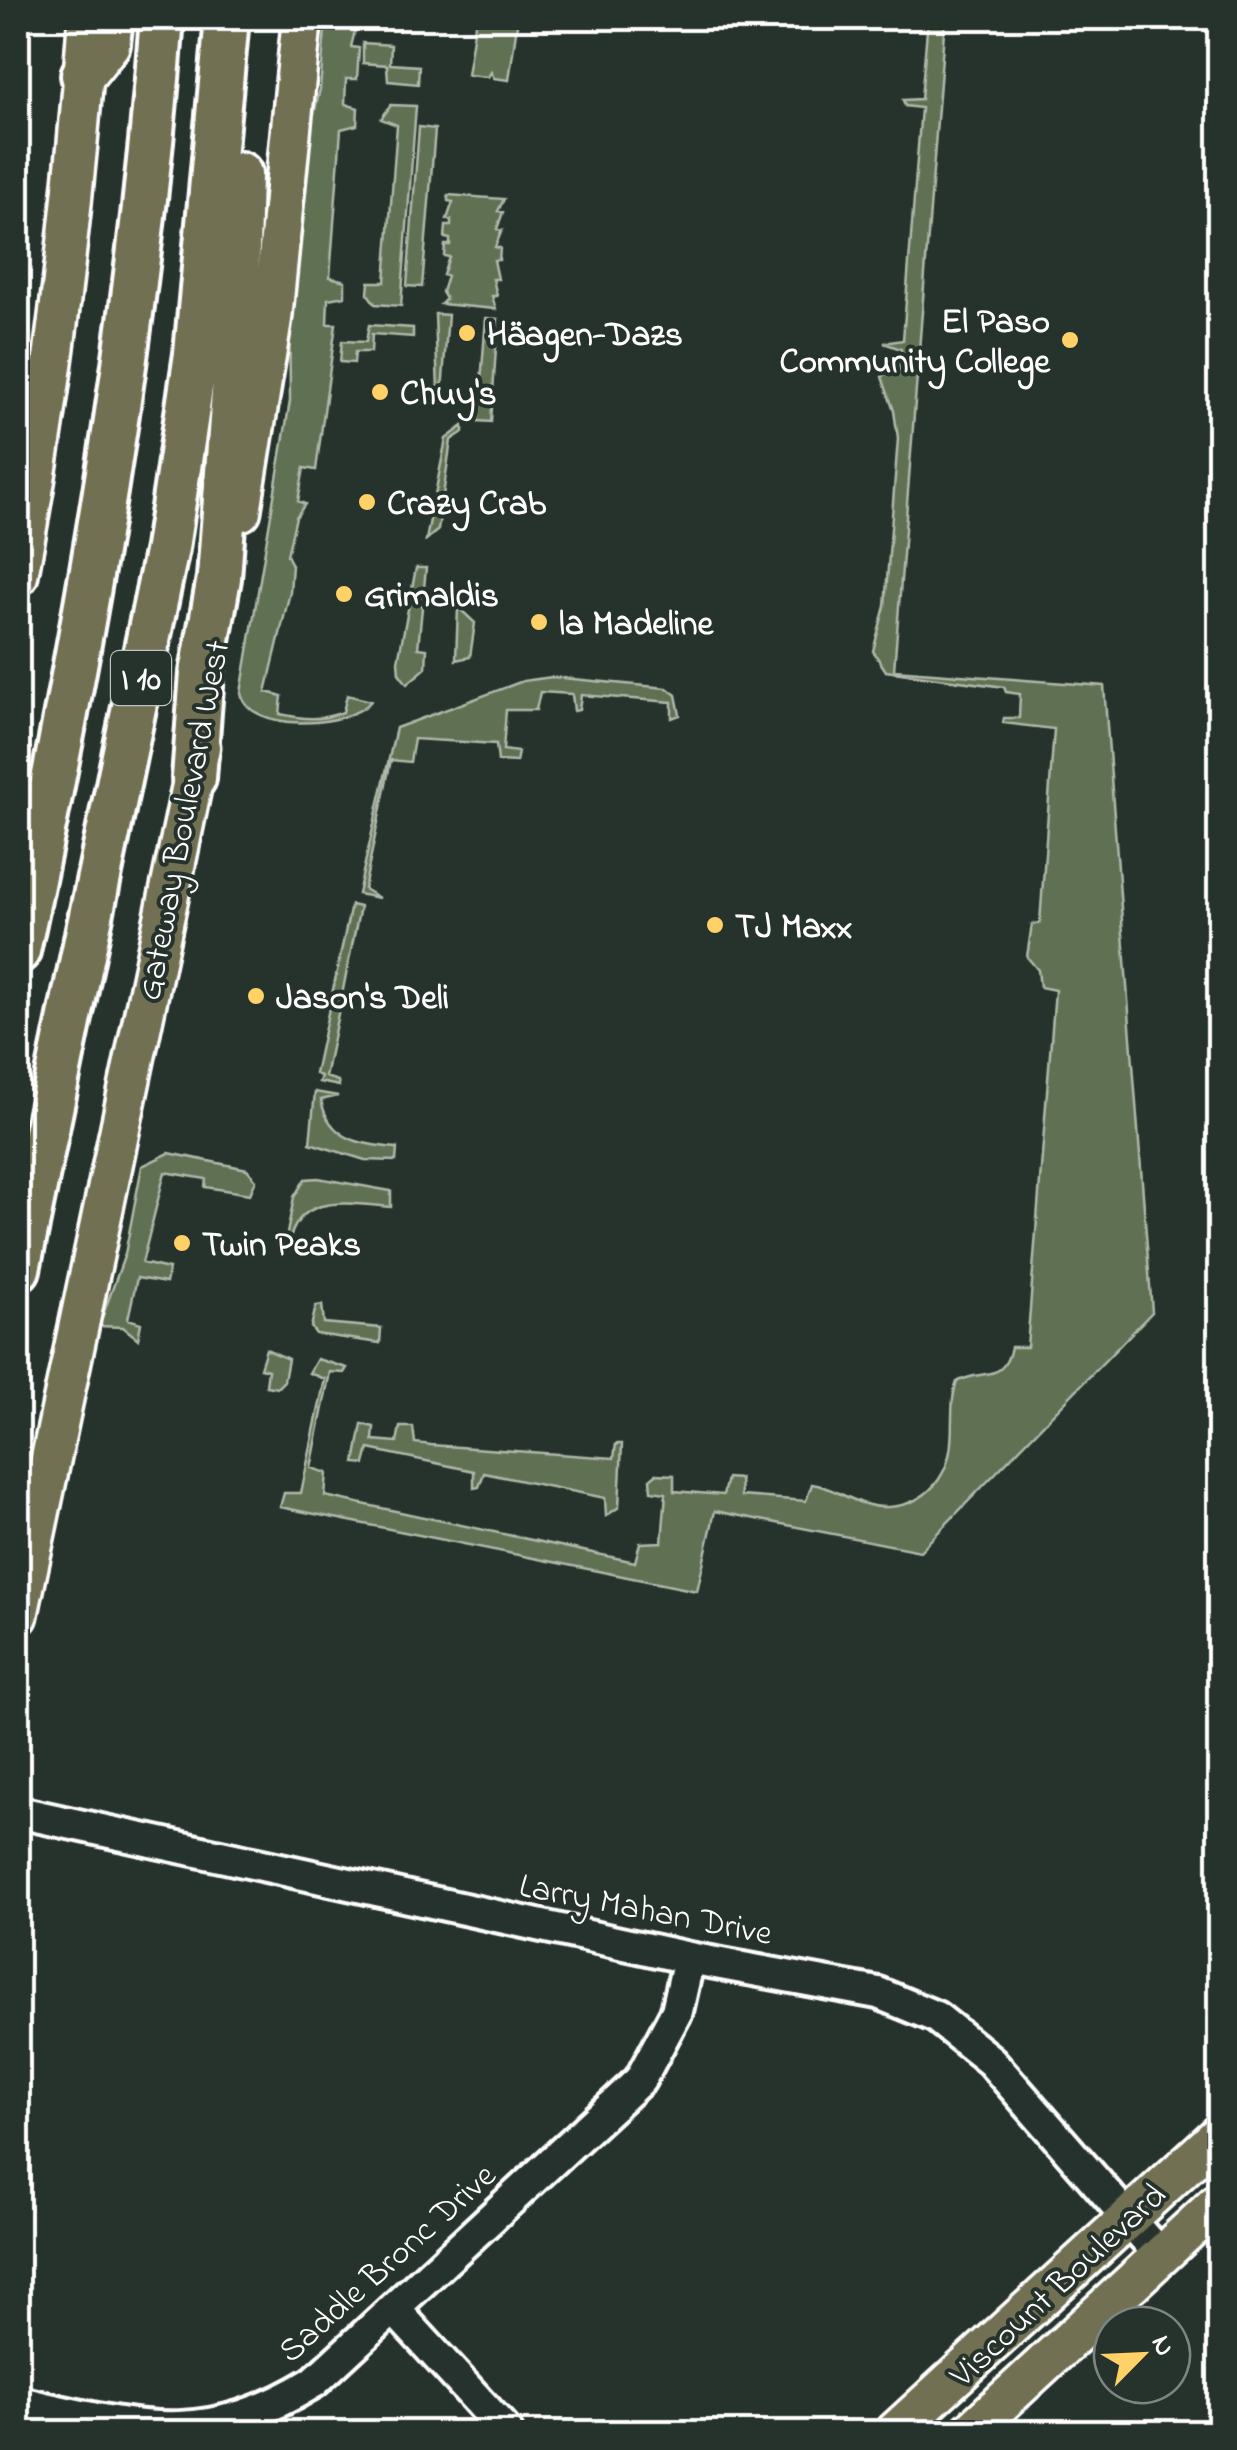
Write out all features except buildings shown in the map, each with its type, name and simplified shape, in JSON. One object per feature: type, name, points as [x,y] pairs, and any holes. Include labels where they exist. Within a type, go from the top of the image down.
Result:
[{"type":"highway","points":[[83,74],[108,44],[111,18]]},
{"type":"highway","name":"I 10","points":[[18,952],[66,725],[117,426],[134,303],[162,18]]},
{"type":"highway","name":"I 10","points":[[18,1269],[167,548],[196,354],[226,18]]},
{"type":"highway","points":[[194,778],[202,674],[219,578],[236,348],[241,178],[222,80]]},
{"type":"main road","points":[[18,576],[61,290],[88,18]]},
{"type":"main road","name":"Gateway Boulevard West","points":[[18,1616],[194,778],[272,320],[302,18]]},
{"type":"main road","name":"Viscount Boulevard","points":[[895,2432],[1220,2134]]},
{"type":"main road","name":"Viscount Boulevard","points":[[970,2432],[1220,2201]]},
{"type":"street","name":"Larry Mahan Drive","points":[[18,1812],[689,1958],[878,1993],[936,2017],[991,2062],[1160,2256]]},
{"type":"street","name":"Saddle Bronc Drive","points":[[18,2402],[146,2430],[220,2426],[280,2404],[395,2310],[640,2080],[656,2058],[676,2011],[689,1958]]},
{"type":"street","points":[[395,2310],[508,2432]]},
{"type":"green space","points":[[326,18],[358,18],[351,47],[359,48],[357,79],[346,79],[345,104],[358,108],[357,125],[341,129],[330,277],[345,281],[345,296],[328,299],[327,324],[336,324],[316,470],[304,468],[298,501],[305,504],[296,517],[287,555],[292,565],[290,592],[266,692],[282,696],[280,714],[304,718],[343,712],[347,695],[371,701],[342,717],[300,722],[261,715],[248,706],[241,693],[290,401],[289,284],[302,164],[320,89]]},
{"type":"green space","points":[[476,18],[518,18],[509,80],[494,78],[491,72],[488,77],[467,75]]},
{"type":"green space","points":[[928,18],[945,18],[894,670],[1104,686],[1152,1312],[920,1551],[715,1511],[697,1591],[280,1507],[284,1493],[301,1493],[325,1379],[309,1373],[317,1359],[347,1368],[344,1373],[330,1372],[311,1468],[327,1473],[325,1496],[635,1562],[640,1543],[662,1542],[666,1493],[651,1491],[650,1479],[656,1474],[674,1475],[674,1491],[723,1495],[727,1478],[740,1479],[741,1496],[806,1501],[812,1484],[877,1507],[906,1504],[918,1498],[930,1490],[946,1466],[957,1382],[997,1371],[1008,1359],[1011,1347],[1027,1347],[1055,990],[1040,987],[1038,970],[1027,957],[1032,924],[1040,923],[1054,729],[1003,723],[1004,718],[1019,718],[1020,694],[1006,692],[1004,687],[886,671],[873,651],[885,606],[898,438],[882,377],[885,373],[899,374],[901,349],[884,343],[903,340],[921,108],[905,106],[903,100],[921,99]]},
{"type":"green space","points":[[363,43],[391,45],[390,64],[419,66],[418,84],[388,81],[387,65],[363,63]]},
{"type":"green space","points":[[391,105],[416,106],[401,306],[375,304],[368,294],[369,282],[385,282],[397,125],[381,119]]},
{"type":"green space","points":[[419,127],[435,129],[422,287],[407,286]]},
{"type":"green space","points":[[448,195],[504,199],[498,211],[503,212],[497,229],[502,230],[495,247],[500,248],[499,260],[494,260],[498,279],[493,279],[497,296],[492,296],[496,309],[441,304],[446,299],[442,292],[447,276],[443,275],[449,257],[444,256],[450,239],[445,238],[446,226],[451,226],[447,219],[453,202],[448,201]]},
{"type":"green space","points":[[435,314],[448,315],[442,391],[438,391]]},
{"type":"green space","points":[[486,318],[498,319],[491,422],[478,421]]},
{"type":"green space","points":[[369,325],[413,328],[413,337],[372,334],[371,352],[355,352],[354,363],[340,362],[342,341],[366,342]]},
{"type":"green space","points":[[463,426],[463,432],[451,440],[438,530],[426,540],[446,439]]},
{"type":"green space","points":[[416,568],[426,568],[418,648],[427,649],[426,668],[407,684],[399,673],[398,661]]},
{"type":"green space","points":[[458,607],[475,623],[470,657],[456,660]]},
{"type":"green space","points":[[552,677],[667,688],[676,695],[680,715],[672,718],[672,702],[581,695],[579,710],[574,711],[572,694],[540,692],[536,710],[506,710],[503,750],[518,752],[516,762],[498,761],[496,744],[414,739],[410,762],[391,760],[364,889],[379,898],[358,894],[396,728],[523,681]]},
{"type":"green space","points":[[351,905],[360,907],[325,1077],[338,1081],[339,1086],[319,1082],[321,1076],[315,1074]]},
{"type":"green space","points":[[315,1092],[338,1096],[321,1100],[331,1124],[339,1132],[359,1142],[397,1148],[396,1161],[365,1160],[310,1143]]},
{"type":"green space","points":[[169,1153],[247,1169],[256,1180],[250,1194],[205,1187],[206,1179],[165,1172],[142,1263],[169,1269],[166,1283],[137,1278],[128,1319],[141,1323],[138,1339],[123,1327],[99,1326],[125,1254],[142,1166]]},
{"type":"green space","points":[[305,1179],[391,1191],[391,1207],[344,1203],[315,1208],[303,1215],[289,1244],[285,1244],[294,1197]]},
{"type":"green space","points":[[322,1305],[324,1323],[381,1328],[380,1343],[316,1334],[311,1327],[316,1306]]},
{"type":"green space","points":[[266,1349],[288,1359],[284,1381],[277,1388],[266,1386],[268,1370],[260,1368]]},
{"type":"green space","points":[[362,1424],[374,1427],[373,1440],[397,1442],[400,1427],[413,1427],[415,1443],[431,1445],[614,1458],[616,1444],[622,1444],[619,1507],[606,1516],[605,1498],[484,1473],[479,1487],[474,1488],[474,1471],[369,1449],[365,1464],[355,1463]]},
{"type":"place","name":"Häagen-Dazs","points":[[467,333]]},
{"type":"place","name":"El Paso Community College","points":[[1070,340]]},
{"type":"place","name":"Chuy's","points":[[380,392]]},
{"type":"place","name":"Crazy Crab","points":[[367,502]]},
{"type":"place","name":"Grimaldis","points":[[344,594]]},
{"type":"place","name":"la Madeline","points":[[539,622]]},
{"type":"place","name":"TJ Maxx","points":[[715,925]]},
{"type":"place","name":"Jason's Deli","points":[[256,996]]},
{"type":"place","name":"Twin Peaks","points":[[182,1243]]}]
